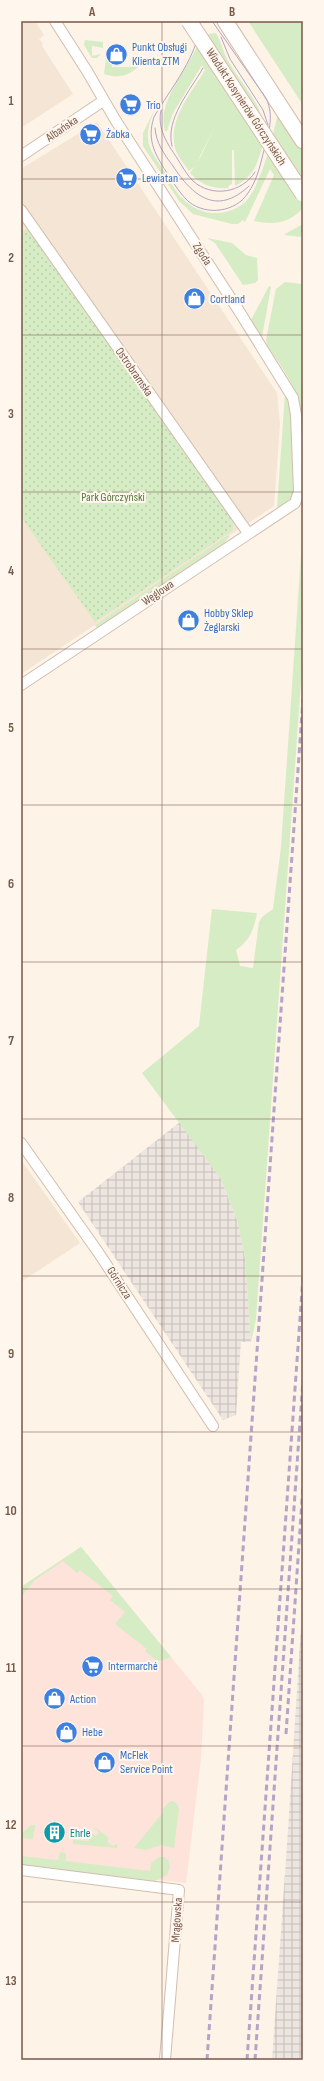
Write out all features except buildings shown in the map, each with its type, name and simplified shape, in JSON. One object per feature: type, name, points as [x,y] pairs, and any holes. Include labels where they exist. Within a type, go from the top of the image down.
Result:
[{"type":"main road","name":"Wiadukt Kosynierów Górczyńskich","points":[[189,21],[303,194]]},
{"type":"main road","points":[[225,21],[303,141]]},
{"type":"street","name":"Zgoda","points":[[55,21],[87,71],[103,101],[242,316],[293,398],[296,415],[299,491],[296,503]]},
{"type":"street","name":"Albańska","points":[[21,156],[103,101]]},
{"type":"street","name":"Ostrobramska","points":[[21,210],[248,533]]},
{"type":"street","name":"Węglowa","points":[[21,685],[248,533],[296,503]]},
{"type":"street","name":"Górnicza","points":[[21,1143],[98,1252],[213,1426]]},
{"type":"street","name":"Mrągowska","points":[[21,1870],[179,1890],[165,2060]]},
{"type":"shaded area","points":[[21,21],[35,21],[44,35],[39,39],[43,44],[42,46],[73,94],[21,128]]},
{"type":"shaded area","points":[[97,122],[277,393],[280,424],[274,506],[21,674],[21,169]]},
{"type":"shaded area","points":[[180,1122],[221,1179],[238,1223],[245,1258],[251,1342],[241,1342],[236,1415],[223,1420],[78,1202]]},
{"type":"shaded area","points":[[21,1160],[80,1243],[21,1282]]},
{"type":"shaded area","points":[[81,1547],[202,1695],[204,1701],[201,1758],[186,1883],[21,1865],[21,1587]]},
{"type":"shaded area","points":[[303,1597],[303,2060],[272,2060],[288,1830]]},
{"type":"green space","points":[[248,21],[303,21],[303,105]]},
{"type":"green space","points":[[216,33],[228,61],[258,107],[264,130],[263,144],[252,172],[243,181],[235,186],[234,150],[232,150],[232,184],[228,186],[229,188],[213,187],[198,181],[190,173],[194,167],[189,171],[177,154],[174,140],[174,129],[187,98],[205,70],[202,65],[173,113],[167,131],[165,131],[163,119],[165,107],[170,95],[191,59],[201,35]],"holes":[[[214,128],[201,156],[197,163]]]},
{"type":"green space","points":[[85,40],[103,42],[103,48],[92,46],[92,56],[101,54],[97,58],[92,58],[84,45]]},
{"type":"green space","points":[[109,56],[112,56],[112,67],[133,67],[133,58],[144,61],[126,75],[110,76],[104,74],[106,59]]},
{"type":"green space","points":[[155,109],[148,131],[148,139],[152,152],[180,196],[189,205],[204,212],[212,213],[221,213],[237,208],[250,196],[256,186],[266,160],[278,112],[303,151],[302,209],[291,218],[280,222],[268,223],[254,221],[274,175],[270,169],[245,222],[243,220],[238,224],[232,224],[193,214],[179,201],[143,146],[143,133]]},
{"type":"green space","points":[[303,224],[301,237],[285,235],[285,234]]},
{"type":"green space","name":"Park Górczyński","points":[[28,229],[230,511],[233,520],[233,530],[95,622],[21,517],[21,232]]},
{"type":"green space","points":[[207,238],[232,243],[246,255],[257,258],[258,280],[255,283],[243,285],[215,243]]},
{"type":"green space","points":[[303,270],[303,451],[302,419],[293,386],[267,345],[266,340],[276,289],[285,282],[301,284]]},
{"type":"green space","points":[[269,286],[271,287],[262,337],[251,320]]},
{"type":"green space","points":[[285,393],[288,401],[292,427],[295,473],[291,498],[277,508]]},
{"type":"green space","points":[[303,526],[303,653],[256,1319],[251,1342],[245,1258],[238,1223],[221,1179],[142,1073],[199,1026],[212,909],[257,913],[251,934],[236,950],[240,966],[253,968],[259,922],[262,917],[273,909],[281,847]]},
{"type":"green space","points":[[227,536],[230,536],[224,543],[97,628],[95,625]]},
{"type":"green space","points":[[81,1547],[171,1657],[160,1661],[145,1651],[147,1649],[115,1624],[125,1612],[110,1600],[113,1596],[80,1570],[77,1573],[63,1561],[35,1580],[21,1597],[21,1587]]},
{"type":"green space","points":[[173,1801],[179,1808],[174,1848],[161,1845],[146,1850],[134,1848],[164,1811],[162,1810],[169,1802]]},
{"type":"green space","points":[[31,1825],[35,1825],[33,1839],[21,1838],[21,1834]]},
{"type":"green space","points":[[93,1826],[109,1838],[107,1842],[113,1846],[117,1844],[117,1848],[73,1844],[73,1840],[89,1841],[90,1832],[96,1836],[99,1832]]},
{"type":"green space","points":[[60,1852],[66,1853],[66,1861],[150,1871],[151,1863],[159,1857],[164,1857],[169,1861],[170,1867],[167,1875],[155,1881],[21,1865],[21,1856],[58,1860]]},
{"type":"tram line","points":[[200,21],[199,33],[190,58],[154,117],[151,134],[156,155],[164,169],[189,202],[204,209],[221,210],[236,204],[243,199],[251,189],[261,164],[269,133],[270,112],[266,98],[212,21]]},
{"type":"tram line","points":[[221,37],[230,59],[263,110],[268,125]]},
{"type":"tram line","points":[[172,146],[171,136],[175,116],[203,68]]},
{"type":"tram line","points":[[161,110],[160,123],[166,141],[193,181],[209,190],[226,191],[235,189],[242,185],[255,172]]},
{"type":"tram line","points":[[155,128],[157,139],[164,153],[188,186],[197,193],[215,201],[226,200],[237,195],[249,186]]},
{"type":"railway","points":[[207,2060],[303,699]]},
{"type":"railway","points":[[247,2060],[303,1277]]},
{"type":"railway","points":[[255,2060],[303,1380]]},
{"type":"railway","points":[[286,1734],[303,1486]]},
{"type":"place","name":"Punkt Obsługi Klienta ZTM","points":[[117,54]]},
{"type":"place","name":"Trio","points":[[131,105]]},
{"type":"place","name":"Żabka","points":[[91,134]]},
{"type":"place","name":"Lewiatan","points":[[127,178]]},
{"type":"place","name":"Cortland","points":[[195,299]]},
{"type":"place","name":"Hobby Sklep Żeglarski","points":[[189,620]]},
{"type":"place","name":"Intermarché","points":[[92,1666]]},
{"type":"place","name":"Action","points":[[55,1699]]},
{"type":"place","name":"Hebe","points":[[66,1732]]},
{"type":"place","name":"McFlek Service Point","points":[[105,1762]]},
{"type":"place","name":"Ehrle","points":[[54,1833]]}]
